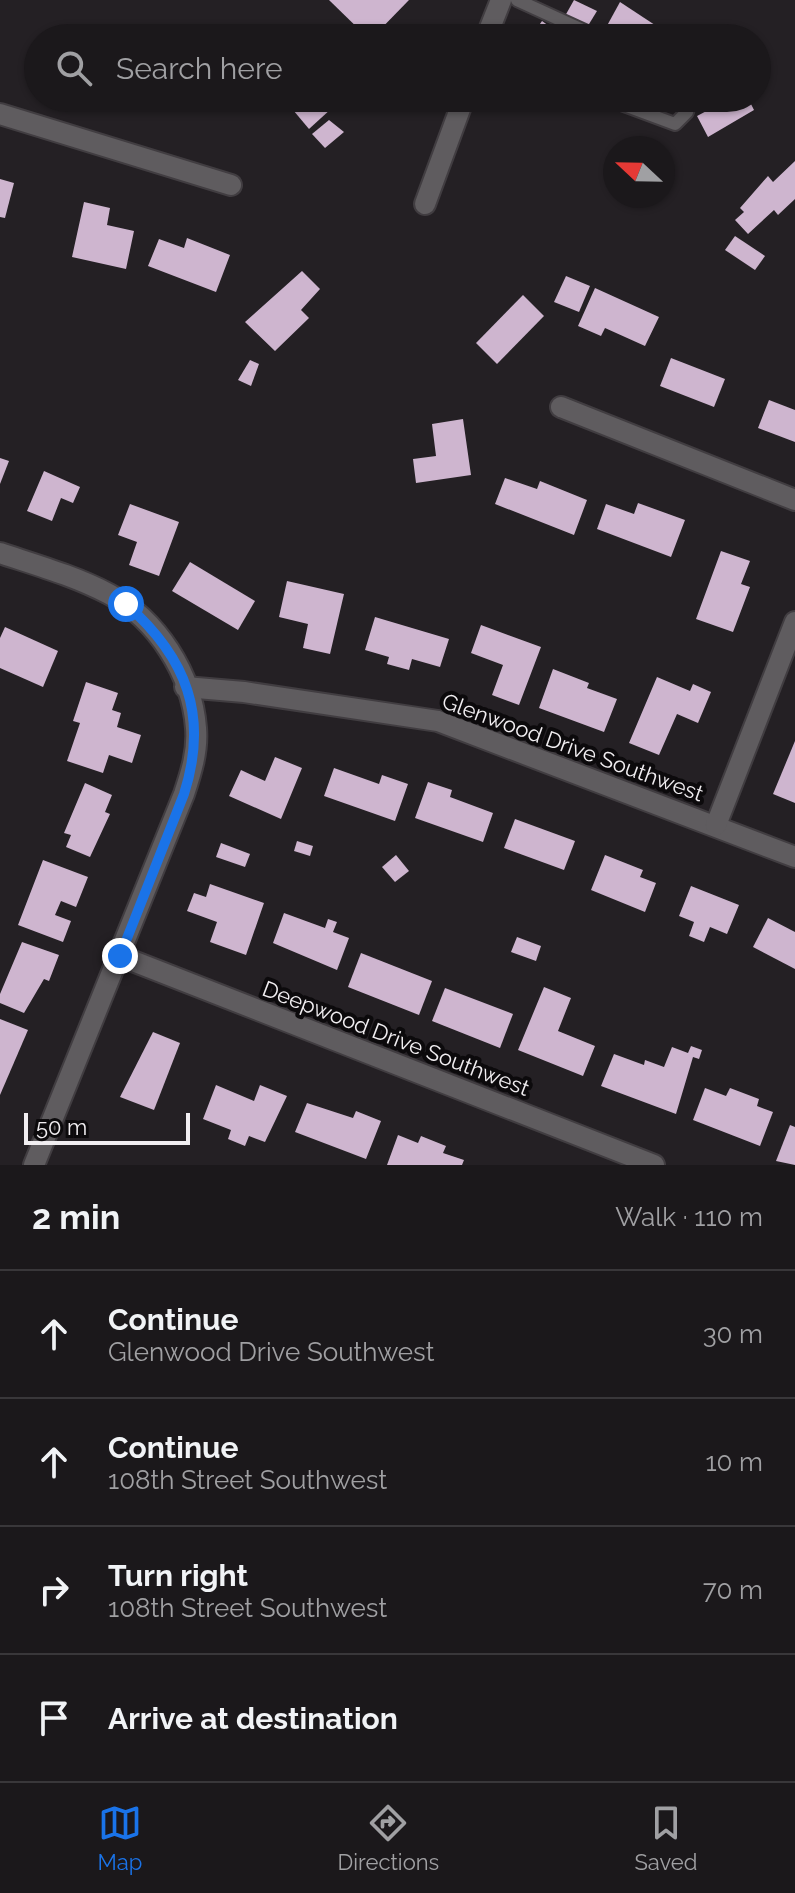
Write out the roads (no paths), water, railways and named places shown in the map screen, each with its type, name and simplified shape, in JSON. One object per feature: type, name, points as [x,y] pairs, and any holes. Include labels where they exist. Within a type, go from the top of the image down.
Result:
[{"type":"street","points":[[492,24],[501,0]]},
{"type":"street","points":[[425,204],[459,112]]},
{"type":"street","points":[[0,114],[231,185]]},
{"type":"street","points":[[561,407],[795,500]]},
{"type":"street","points":[[0,553],[53,570],[126,604],[161,638],[181,671],[196,728],[192,769],[120,956],[34,1165]]},
{"type":"street","points":[[716,825],[795,622]]},
{"type":"street","name":"Glenwood Drive Southwest","points":[[185,687],[244,692],[438,721],[795,857]]},
{"type":"street","name":"Deepwood Drive Southwest","points":[[120,956],[654,1165]]},
{"type":"lane","points":[[517,0],[569,24]]},
{"type":"lane","points":[[643,112],[675,124],[687,112]]}]
